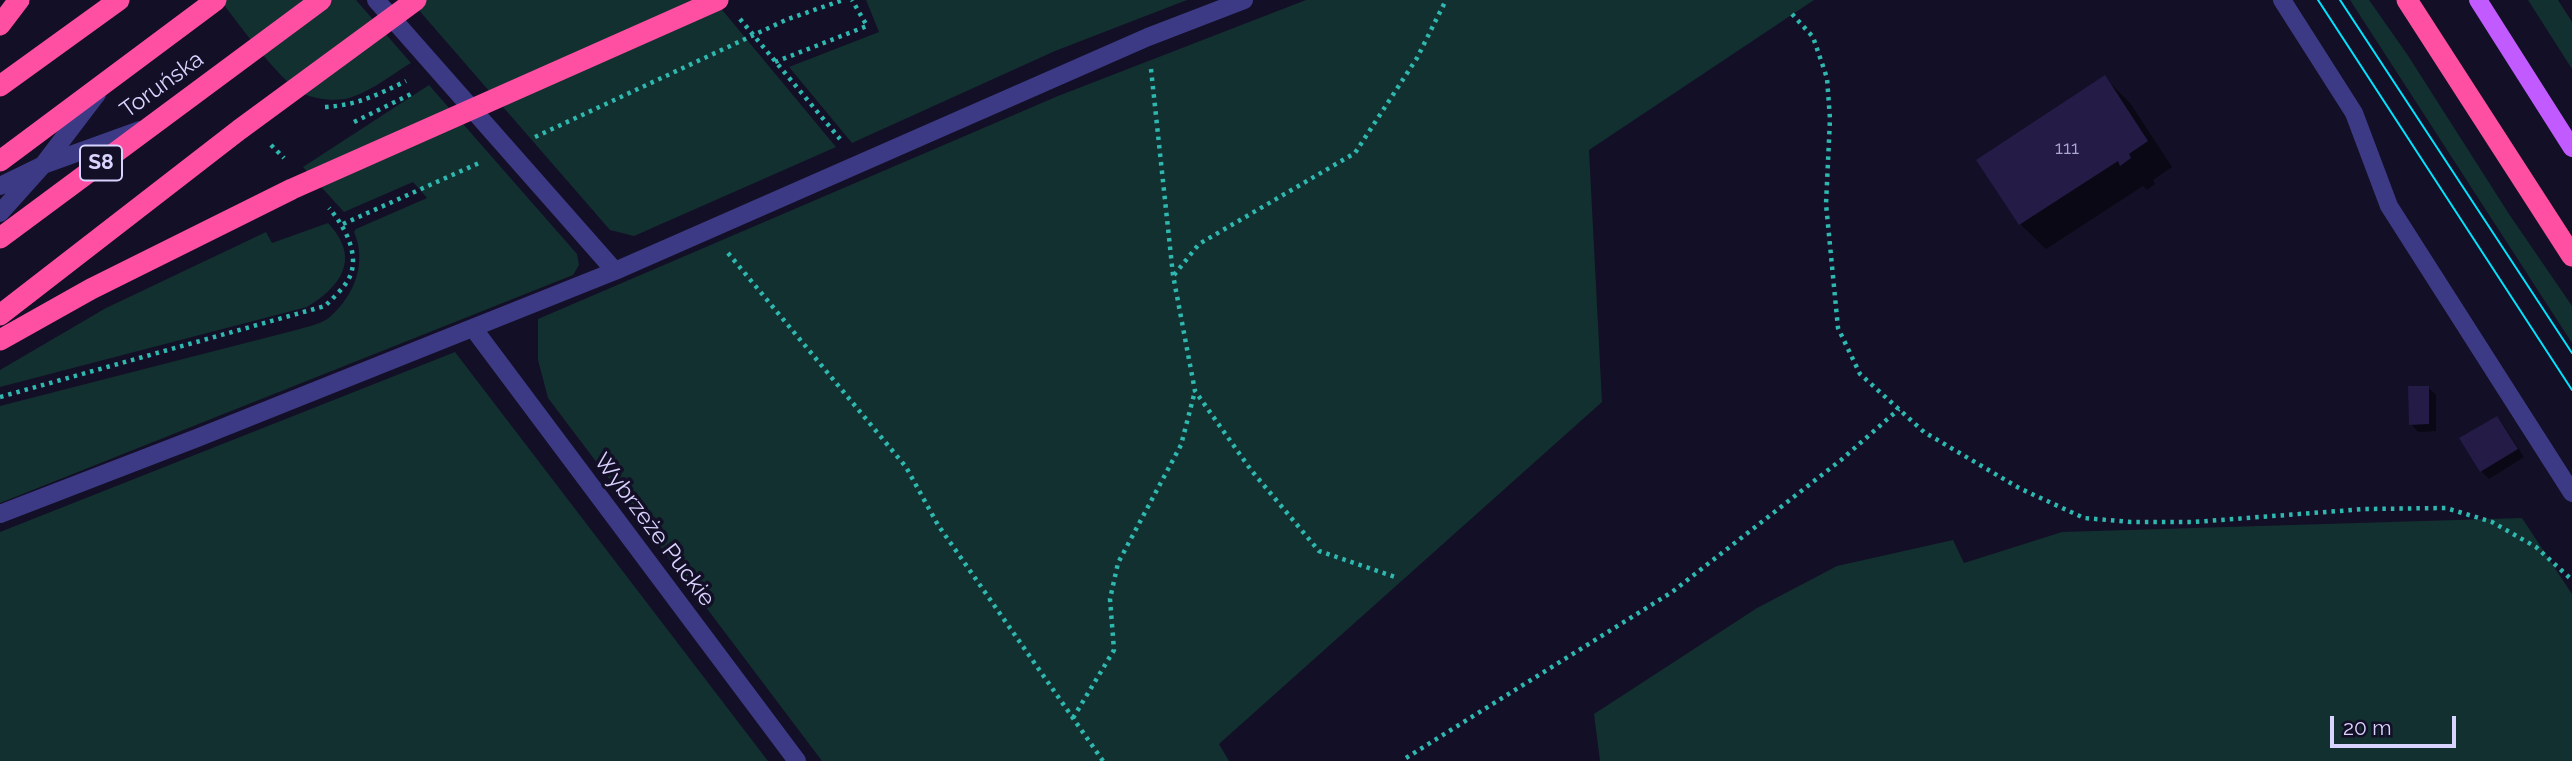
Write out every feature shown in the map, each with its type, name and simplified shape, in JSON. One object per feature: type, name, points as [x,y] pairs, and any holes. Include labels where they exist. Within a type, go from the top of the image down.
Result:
[{"type":"highway","points":[[0,25],[19,0]]},
{"type":"highway","points":[[0,86],[119,0]]},
{"type":"highway","name":"Toruńska","points":[[0,161],[216,0]]},
{"type":"highway","name":"Toruńska","points":[[0,238],[321,0]]},
{"type":"highway","points":[[0,315],[239,130],[416,0]]},
{"type":"highway","points":[[2407,0],[2572,256]]},
{"type":"highway","points":[[0,340],[292,178],[725,5]]},
{"type":"main road","points":[[2478,0],[2572,148]]},
{"type":"lane","points":[[376,0],[615,271]]},
{"type":"lane","points":[[0,514],[615,271],[1148,37],[1244,0]]},
{"type":"lane","points":[[2282,0],[2354,113],[2389,206],[2572,493]]},
{"type":"lane","points":[[0,213],[43,165],[108,80]]},
{"type":"lane","points":[[0,186],[43,165],[149,127]]},
{"type":"lane","name":"Wybrzeże Puckie","points":[[473,328],[797,761]]},
{"type":"path","points":[[530,139],[788,19],[843,0]]},
{"type":"path","points":[[775,62],[867,26],[852,0]]},
{"type":"path","points":[[1173,275],[1199,244],[1355,153],[1417,58],[1446,0]]},
{"type":"path","points":[[725,5],[859,163]]},
{"type":"path","points":[[1792,14],[1813,37],[1827,78],[1830,119],[1826,204],[1838,328],[1860,374],[1924,432],[2019,488],[2084,518],[2132,522],[2194,522],[2365,509],[2445,508],[2492,522],[2536,547],[2572,580]]},
{"type":"path","points":[[1148,37],[1173,275],[1195,391],[1251,470],[1319,551],[1398,578]]},
{"type":"path","points":[[283,159],[292,178]]},
{"type":"path","points":[[343,224],[481,162]]},
{"type":"path","points":[[0,397],[325,306],[340,291],[352,270],[350,244],[343,224],[326,205]]},
{"type":"path","points":[[708,229],[906,467],[939,525],[1103,761]]},
{"type":"path","points":[[1073,718],[1114,650],[1110,599],[1118,563],[1181,445],[1195,391]]},
{"type":"path","points":[[1406,758],[1672,592],[1841,460],[1899,409]]},
{"type":"green space","points":[[220,0],[356,0],[411,63],[354,97],[334,100],[312,97],[302,93],[281,76]]},
{"type":"green space","points":[[410,0],[714,0],[836,147],[634,236],[610,230]]},
{"type":"green space","points":[[866,0],[1187,0],[1055,51],[852,143],[789,67],[879,32]]},
{"type":"green space","points":[[1306,0],[1814,0],[1589,150],[1602,402],[1219,744],[1229,761],[822,761],[548,398],[538,360],[538,319],[1058,96]]},
{"type":"green space","points":[[2350,0],[2369,0],[2572,306],[2572,343]]},
{"type":"green space","points":[[2528,0],[2558,0],[2572,22],[2572,69]]},
{"type":"green space","points":[[429,85],[577,254],[579,265],[573,275],[0,503],[0,406],[300,329],[331,316],[347,298],[356,277],[359,255],[354,232],[356,229],[427,198],[413,182],[344,212],[303,167]]},
{"type":"green space","points":[[328,223],[344,248],[343,270],[330,290],[307,307],[0,387],[0,370],[106,308],[266,232],[272,243]]},
{"type":"green space","points":[[455,352],[768,761],[0,761],[0,532]]},
{"type":"green space","points":[[2522,518],[2572,594],[2572,761],[1600,761],[1594,714],[1757,608],[1837,566],[1953,540],[1964,563],[2062,532]]},
{"type":"building","points":[[2105,75],[2148,141],[2129,154],[2131,158],[2120,166],[2118,161],[2019,225],[1976,160]]},
{"type":"building","points":[[2408,386],[2429,386],[2429,424],[2409,425]]},
{"type":"building","points":[[2497,416],[2518,449],[2480,472],[2459,438]]},
{"type":"tram line","points":[[2318,0],[2572,390]]},
{"type":"tram line","points":[[2340,0],[2572,353]]}]
